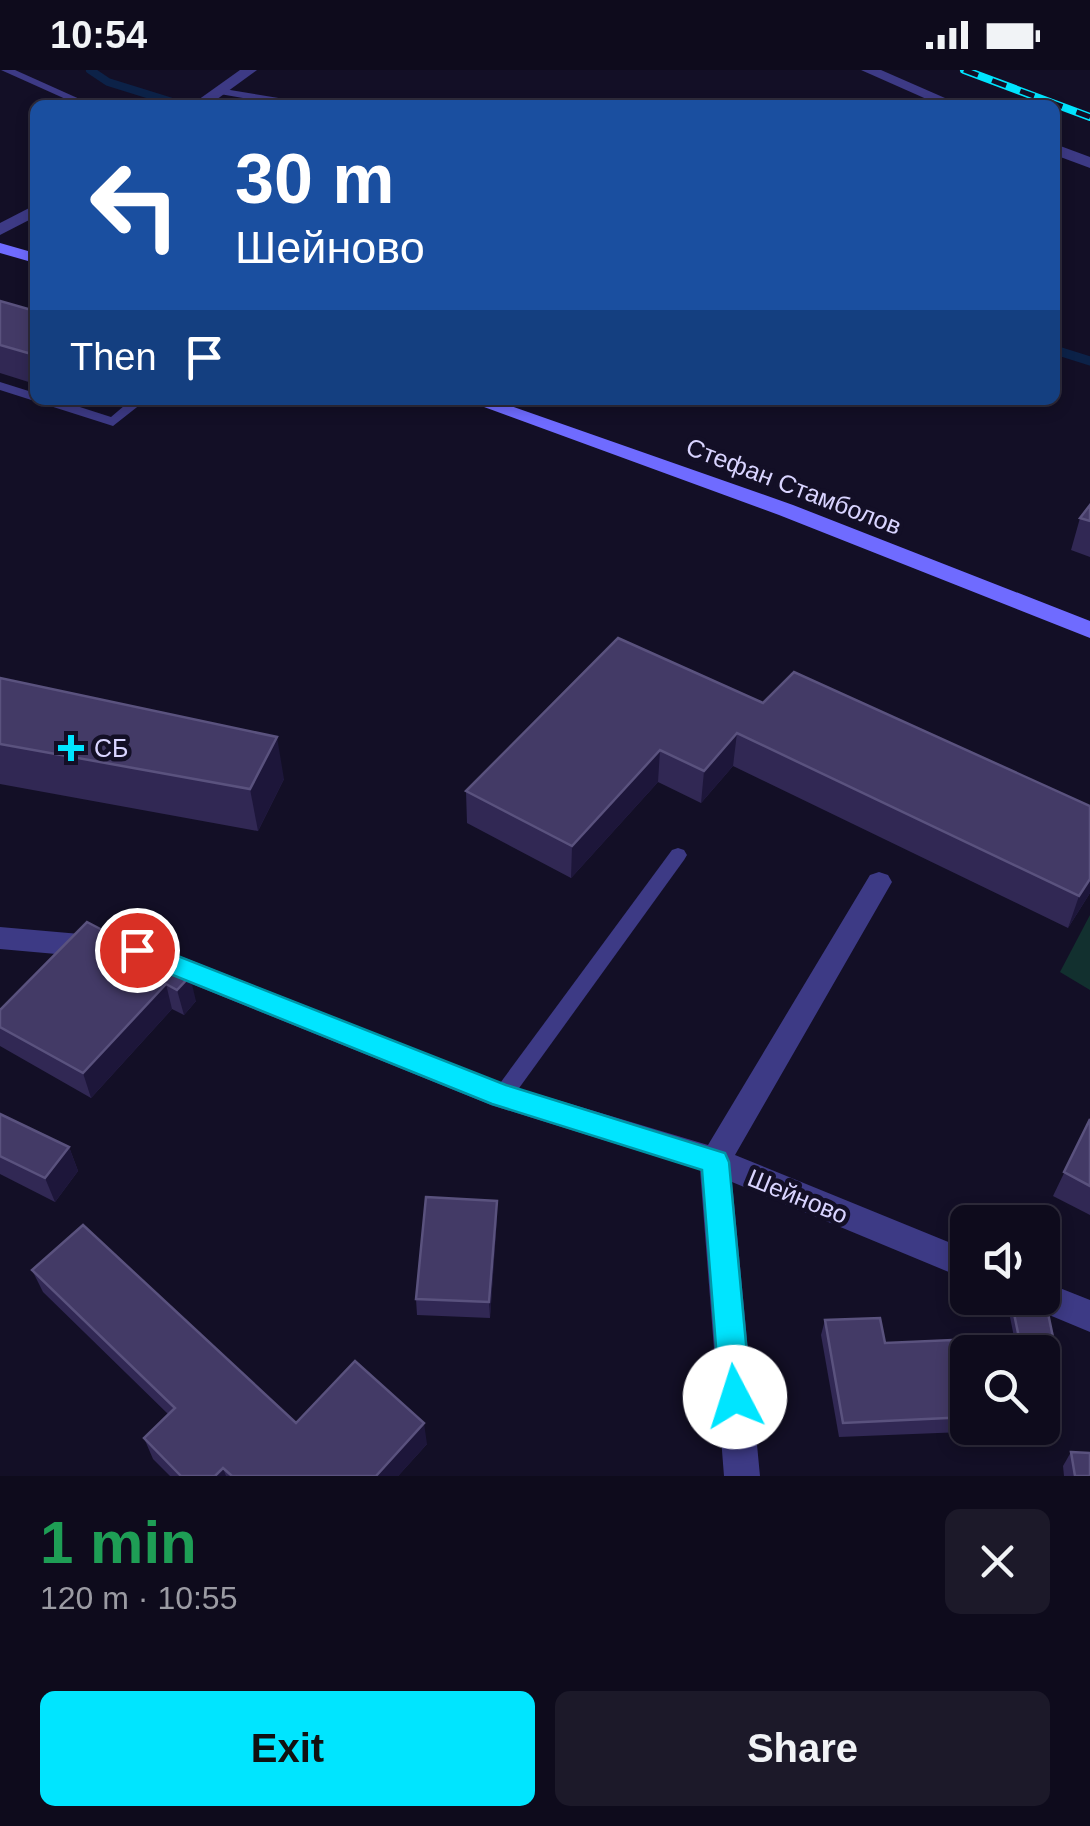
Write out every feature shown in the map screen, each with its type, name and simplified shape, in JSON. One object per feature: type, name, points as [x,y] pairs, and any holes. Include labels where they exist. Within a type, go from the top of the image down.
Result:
[{"type":"street","points":[[206,100],[250,70]]},
{"type":"street","points":[[868,70],[941,100]]},
{"type":"street","points":[[1060,150],[1090,164]]},
{"type":"street","points":[[0,230],[30,213]]},
{"type":"street","points":[[0,248],[30,257]]},
{"type":"street","name":"Стефан Стамболов","points":[[489,405],[786,510],[1090,630]]},
{"type":"street","points":[[742,1476],[715,1162],[879,882]]},
{"type":"street","name":"Шейново","points":[[0,938],[137,950],[502,1096],[715,1162],[950,1258]]},
{"type":"street","points":[[1060,1304],[1090,1316]]},
{"type":"lane","points":[[6,70],[76,100]]},
{"type":"lane","points":[[218,91],[273,100]]},
{"type":"lane","points":[[0,386],[30,395]]},
{"type":"lane","points":[[60,405],[113,422],[133,405]]},
{"type":"lane","points":[[502,1096],[678,855]]},
{"type":"green space","points":[[1090,915],[1090,990],[1060,972]]},
{"type":"building","points":[[0,301],[30,310],[30,354],[0,345]]},
{"type":"building","points":[[1090,505],[1090,521],[1080,518]]},
{"type":"building","points":[[618,638],[763,703],[794,672],[1090,806],[1090,879],[1079,896],[737,733],[704,771],[660,750],[572,846],[466,791]]},
{"type":"building","points":[[0,678],[277,737],[250,789],[0,744]]},
{"type":"building","points":[[87,922],[190,976],[177,990],[166,984],[83,1073],[0,1027],[0,1010]]},
{"type":"building","points":[[0,1114],[69,1147],[45,1178],[0,1156]]},
{"type":"building","points":[[1090,1119],[1090,1186],[1064,1172]]},
{"type":"building","points":[[426,1197],[497,1201],[489,1302],[416,1299]]},
{"type":"building","points":[[83,1225],[296,1423],[355,1361],[424,1423],[376,1476],[232,1476],[223,1468],[215,1476],[181,1476],[144,1438],[175,1408],[32,1270]]},
{"type":"building","points":[[1014,1315],[1048,1315],[1053,1335],[1018,1335]]},
{"type":"building","points":[[880,1318],[885,1343],[950,1340],[950,1418],[843,1423],[825,1320]]},
{"type":"building","points":[[1071,1452],[1090,1453],[1090,1476],[1075,1476]]},
{"type":"waterway","points":[[90,70],[108,82],[166,100]]},
{"type":"waterway","points":[[1060,352],[1090,361]]},
{"type":"railway","points":[[964,70],[1044,100]]},
{"type":"railway","points":[[1060,106],[1090,117]]},
{"type":"place","name":"СБ","points":[[71,748]]},
{"type":"route","points":[[137,950],[502,1096],[715,1162],[735,1397]]}]
